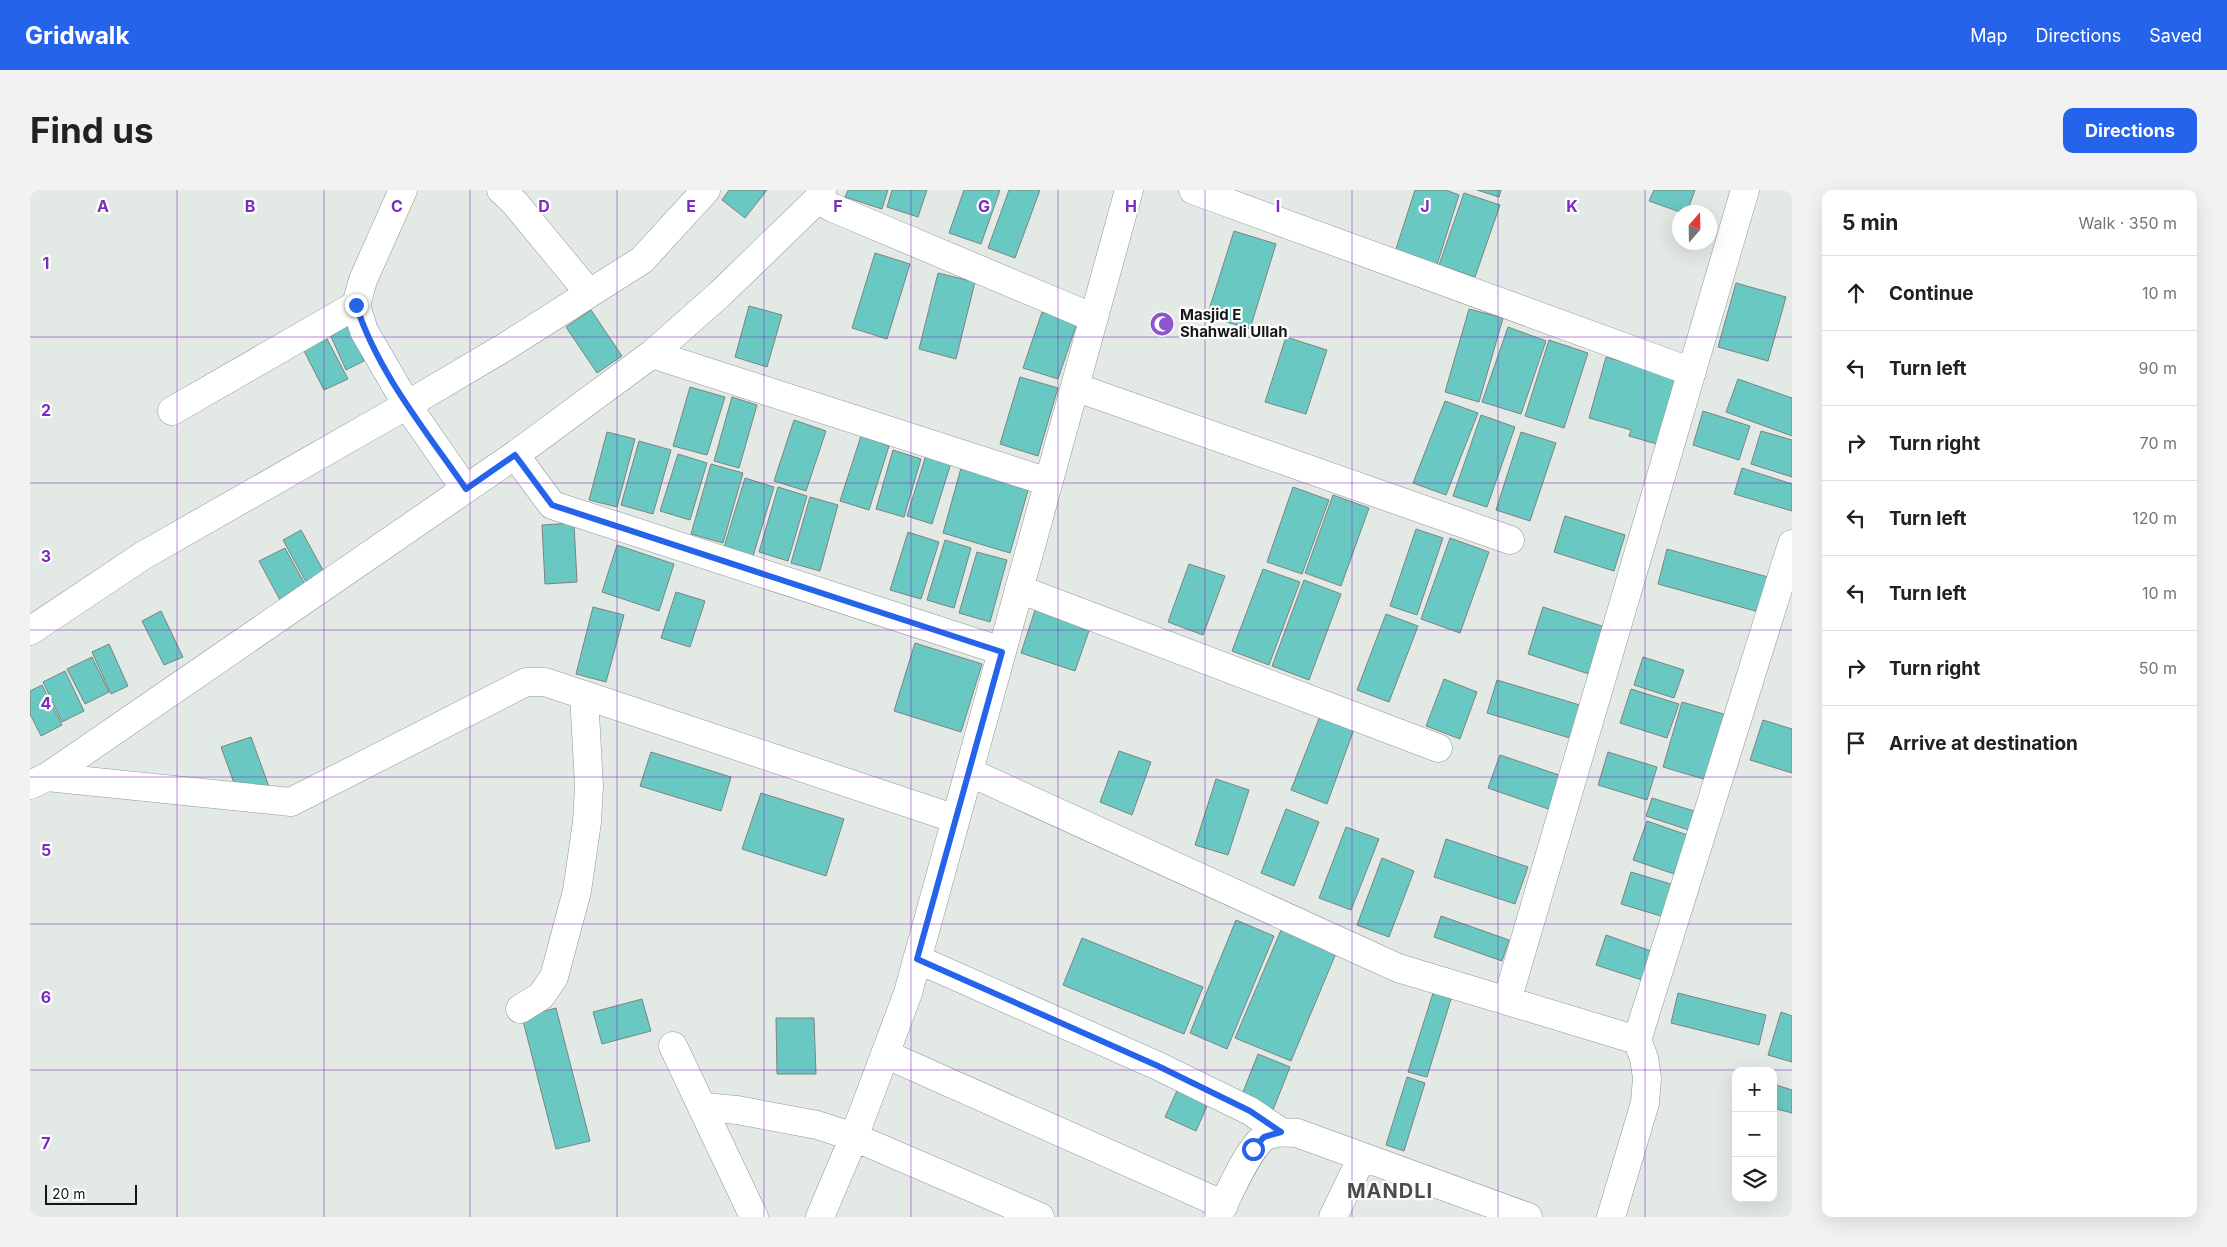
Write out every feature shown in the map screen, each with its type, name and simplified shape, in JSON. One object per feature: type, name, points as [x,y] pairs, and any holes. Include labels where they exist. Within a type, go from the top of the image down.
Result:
[{"type":"street","points":[[403,190],[363,280],[356,305],[364,331],[406,406],[466,489]]},
{"type":"street","points":[[501,190],[514,202],[589,293]]},
{"type":"street","points":[[30,631],[144,555],[406,406],[642,260],[706,190]]},
{"type":"street","points":[[820,1217],[854,1136],[908,993],[1129,190]]},
{"type":"street","points":[[1193,190],[1692,372]]},
{"type":"street","points":[[1507,1001],[1744,190]]},
{"type":"street","points":[[39,781],[515,455],[652,354],[722,293],[819,195],[1094,318]]},
{"type":"street","points":[[172,410],[356,305]]},
{"type":"street","points":[[652,354],[1048,482]]},
{"type":"street","points":[[1075,386],[1510,540]]},
{"type":"street","points":[[515,455],[552,505],[1002,652]]},
{"type":"street","points":[[1611,1217],[1645,1102],[1647,1078],[1644,1058],[1637,1040],[1792,544]]},
{"type":"street","points":[[1019,589],[1438,748]]},
{"type":"street","points":[[39,781],[291,802],[526,682],[545,682],[956,819]]},
{"type":"street","points":[[520,1009],[541,996],[554,977],[577,890],[587,822],[589,786],[584,695]]},
{"type":"street","points":[[969,772],[1398,968],[1637,1040]]},
{"type":"street","points":[[917,959],[1158,1066],[1250,1111],[1281,1132]]},
{"type":"street","points":[[673,1046],[754,1217]]},
{"type":"street","points":[[885,1054],[1221,1211],[1253,1149],[1264,1137],[1281,1132],[1297,1133],[1523,1216]]},
{"type":"street","points":[[703,1108],[746,1111],[816,1125],[854,1136],[1040,1217]]},
{"type":"street","points":[[1332,1217],[1362,1157]]},
{"type":"building","points":[[729,190],[767,190],[745,218],[722,200]]},
{"type":"building","points":[[848,190],[888,190],[882,209],[845,197]]},
{"type":"building","points":[[892,190],[927,190],[918,217],[887,207]]},
{"type":"building","points":[[964,190],[1000,190],[981,244],[949,233]]},
{"type":"building","points":[[1009,190],[1040,190],[1015,258],[988,248]]},
{"type":"building","points":[[1415,190],[1446,190],[1459,195],[1436,268],[1394,255]]},
{"type":"building","points":[[1477,190],[1501,190],[1499,197]]},
{"type":"building","points":[[1654,190],[1695,190],[1690,205],[1672,205],[1672,209],[1649,201]]},
{"type":"building","points":[[1464,193],[1500,205],[1475,277],[1439,265]]},
{"type":"building","points":[[1234,231],[1276,244],[1250,329],[1207,316]]},
{"type":"building","points":[[875,253],[910,264],[887,339],[852,328]]},
{"type":"building","points":[[938,273],[975,282],[956,359],[919,349]]},
{"type":"building","points":[[1736,283],[1786,297],[1768,361],[1718,347]]},
{"type":"building","points":[[749,306],[782,315],[767,367],[735,357]]},
{"type":"building","points":[[1469,309],[1503,318],[1479,402],[1445,392]]},
{"type":"building","points":[[591,310],[622,356],[597,373],[566,327]]},
{"type":"building","points":[[1042,312],[1077,323],[1058,379],[1023,368]]},
{"type":"building","points":[[348,324],[364,361],[346,370],[329,332]]},
{"type":"building","points":[[1508,327],[1546,341],[1521,414],[1482,402]]},
{"type":"building","points":[[325,335],[348,379],[324,390],[302,347]]},
{"type":"building","points":[[1286,337],[1327,350],[1306,414],[1265,402]]},
{"type":"building","points":[[1549,340],[1588,353],[1564,428],[1525,416]]},
{"type":"building","points":[[1606,357],[1680,378],[1660,445],[1629,436],[1631,430],[1589,418]]},
{"type":"building","points":[[1020,377],[1058,388],[1038,456],[1000,444]]},
{"type":"building","points":[[1738,379],[1792,398],[1792,436],[1726,412]]},
{"type":"building","points":[[690,387],[725,397],[707,455],[673,446]]},
{"type":"building","points":[[732,397],[757,405],[739,468],[714,461]]},
{"type":"building","points":[[1445,401],[1478,413],[1446,495],[1413,483]]},
{"type":"building","points":[[1703,411],[1750,426],[1739,460],[1693,445]]},
{"type":"building","points":[[1481,415],[1515,427],[1487,507],[1453,496]]},
{"type":"building","points":[[794,420],[826,431],[806,491],[774,481]]},
{"type":"building","points":[[1761,431],[1792,440],[1792,477],[1751,464]]},
{"type":"building","points":[[607,432],[635,439],[617,507],[589,500]]},
{"type":"building","points":[[1521,432],[1556,443],[1530,521],[1496,510]]},
{"type":"building","points":[[861,436],[889,446],[869,510],[840,501]]},
{"type":"building","points":[[639,441],[671,450],[653,514],[621,505]]},
{"type":"building","points":[[893,450],[921,459],[904,517],[876,509]]},
{"type":"building","points":[[678,454],[707,463],[690,520],[660,511]]},
{"type":"building","points":[[926,455],[951,463],[932,524],[907,516]]},
{"type":"building","points":[[711,464],[743,473],[723,543],[691,534]]},
{"type":"building","points":[[961,468],[1029,487],[1010,553],[943,533]]},
{"type":"building","points":[[1742,468],[1792,484],[1792,511],[1734,494]]},
{"type":"building","points":[[745,478],[774,487],[753,556],[724,547]]},
{"type":"building","points":[[778,487],[807,496],[788,561],[759,552]]},
{"type":"building","points":[[1293,487],[1329,500],[1302,574],[1267,562]]},
{"type":"building","points":[[1333,495],[1369,508],[1341,586],[1305,573]]},
{"type":"building","points":[[810,497],[838,505],[820,571],[791,563]]},
{"type":"building","points":[[1565,516],[1625,535],[1614,571],[1554,552]]},
{"type":"building","points":[[574,523],[577,582],[545,584],[542,525]]},
{"type":"building","points":[[1416,529],[1443,538],[1417,615],[1390,606]]},
{"type":"building","points":[[301,530],[324,572],[306,582],[283,540]]},
{"type":"building","points":[[908,532],[939,542],[921,599],[890,590]]},
{"type":"building","points":[[1450,538],[1489,552],[1460,633],[1421,619]]},
{"type":"building","points":[[945,540],[971,548],[954,608],[927,600]]},
{"type":"building","points":[[617,545],[674,564],[659,611],[602,592]]},
{"type":"building","points":[[285,548],[306,586],[280,600],[259,561]]},
{"type":"building","points":[[1667,549],[1768,577],[1759,612],[1658,584]]},
{"type":"building","points":[[977,552],[1007,560],[990,622],[959,613]]},
{"type":"building","points":[[1189,564],[1225,576],[1203,635],[1168,622]]},
{"type":"building","points":[[1263,569],[1300,582],[1269,665],[1232,651]]},
{"type":"building","points":[[1304,580],[1341,594],[1309,680],[1272,666]]},
{"type":"building","points":[[676,592],[705,601],[690,647],[661,638]]},
{"type":"building","points":[[593,607],[624,615],[606,682],[576,674]]},
{"type":"building","points":[[1036,607],[1091,625],[1075,671],[1021,653]]},
{"type":"building","points":[[1543,607],[1614,630],[1598,677],[1528,654]]},
{"type":"building","points":[[161,611],[183,657],[164,665],[142,621]]},
{"type":"building","points":[[1386,614],[1418,626],[1389,702],[1357,690]]},
{"type":"building","points":[[915,643],[982,664],[961,732],[894,711]]},
{"type":"building","points":[[109,644],[128,686],[111,694],[92,652]]},
{"type":"building","points":[[92,657],[109,692],[85,704],[67,669]]},
{"type":"building","points":[[1643,657],[1684,670],[1674,698],[1634,685]]},
{"type":"building","points":[[65,671],[84,711],[62,722],[43,682]]},
{"type":"building","points":[[1444,679],[1477,692],[1460,739],[1426,726]]},
{"type":"building","points":[[1497,680],[1583,706],[1573,739],[1487,713]]},
{"type":"building","points":[[42,685],[62,725],[41,736],[30,714],[30,691]]},
{"type":"building","points":[[1631,689],[1679,704],[1667,738],[1620,723]]},
{"type":"building","points":[[1682,702],[1734,717],[1714,782],[1663,767]]},
{"type":"building","points":[[1320,716],[1354,729],[1327,804],[1291,790]]},
{"type":"building","points":[[1763,720],[1792,729],[1792,773],[1750,760]]},
{"type":"building","points":[[251,737],[272,795],[242,805],[221,747]]},
{"type":"building","points":[[1119,751],[1151,762],[1132,815],[1100,802]]},
{"type":"building","points":[[651,752],[731,777],[721,811],[640,786]]},
{"type":"building","points":[[1608,752],[1657,767],[1647,800],[1598,785]]},
{"type":"building","points":[[1500,755],[1565,777],[1554,811],[1488,788]]},
{"type":"building","points":[[1216,779],[1249,790],[1228,855],[1195,845]]},
{"type":"building","points":[[761,793],[844,819],[826,876],[742,849]]},
{"type":"building","points":[[1652,798],[1707,815],[1701,834],[1646,816]]},
{"type":"building","points":[[1286,809],[1319,822],[1294,886],[1261,873]]},
{"type":"building","points":[[1647,821],[1699,839],[1686,878],[1633,860]]},
{"type":"building","points":[[1346,827],[1379,839],[1351,910],[1319,898]]},
{"type":"building","points":[[1446,839],[1528,867],[1515,904],[1434,877]]},
{"type":"building","points":[[1382,858],[1414,871],[1389,937],[1357,925]]},
{"type":"building","points":[[1631,872],[1684,888],[1674,920],[1621,904]]},
{"type":"building","points":[[1441,916],[1509,940],[1502,961],[1434,937]]},
{"type":"building","points":[[1236,920],[1274,936],[1227,1049],[1190,1033]]},
{"type":"building","points":[[1284,923],[1339,946],[1291,1061],[1235,1038]]},
{"type":"building","points":[[1606,935],[1651,951],[1642,980],[1596,965]]},
{"type":"building","points":[[1082,938],[1203,987],[1184,1034],[1063,985]]},
{"type":"building","points":[[1433,993],[1451,999],[1427,1077],[1408,1072]]},
{"type":"building","points":[[1678,993],[1766,1015],[1759,1045],[1671,1023]]},
{"type":"building","points":[[642,999],[651,1031],[602,1044],[593,1012]]},
{"type":"building","points":[[556,1008],[590,1141],[556,1149],[522,1017]]},
{"type":"building","points":[[1781,1012],[1792,1016],[1792,1062],[1768,1055]]},
{"type":"building","points":[[776,1018],[814,1018],[816,1074],[777,1074]]},
{"type":"building","points":[[1258,1054],[1290,1067],[1271,1115],[1239,1102]]},
{"type":"building","points":[[1407,1077],[1425,1083],[1404,1151],[1386,1145]]},
{"type":"building","points":[[1180,1084],[1211,1097],[1196,1131],[1165,1117]]},
{"type":"building","points":[[1777,1085],[1792,1090],[1792,1113],[1777,1109]]},
{"type":"place","name":"Masjid E Shahwali Ullah","points":[[1162,324]]},
{"type":"district","name":"MANDLI","points":[[1390,1191]]},
{"type":"route","points":[[356,305],[364,331],[406,406],[425,429],[466,489],[515,455],[552,505],[1002,652],[917,959],[1158,1066],[1250,1111],[1281,1132],[1264,1137],[1253,1149]]}]
